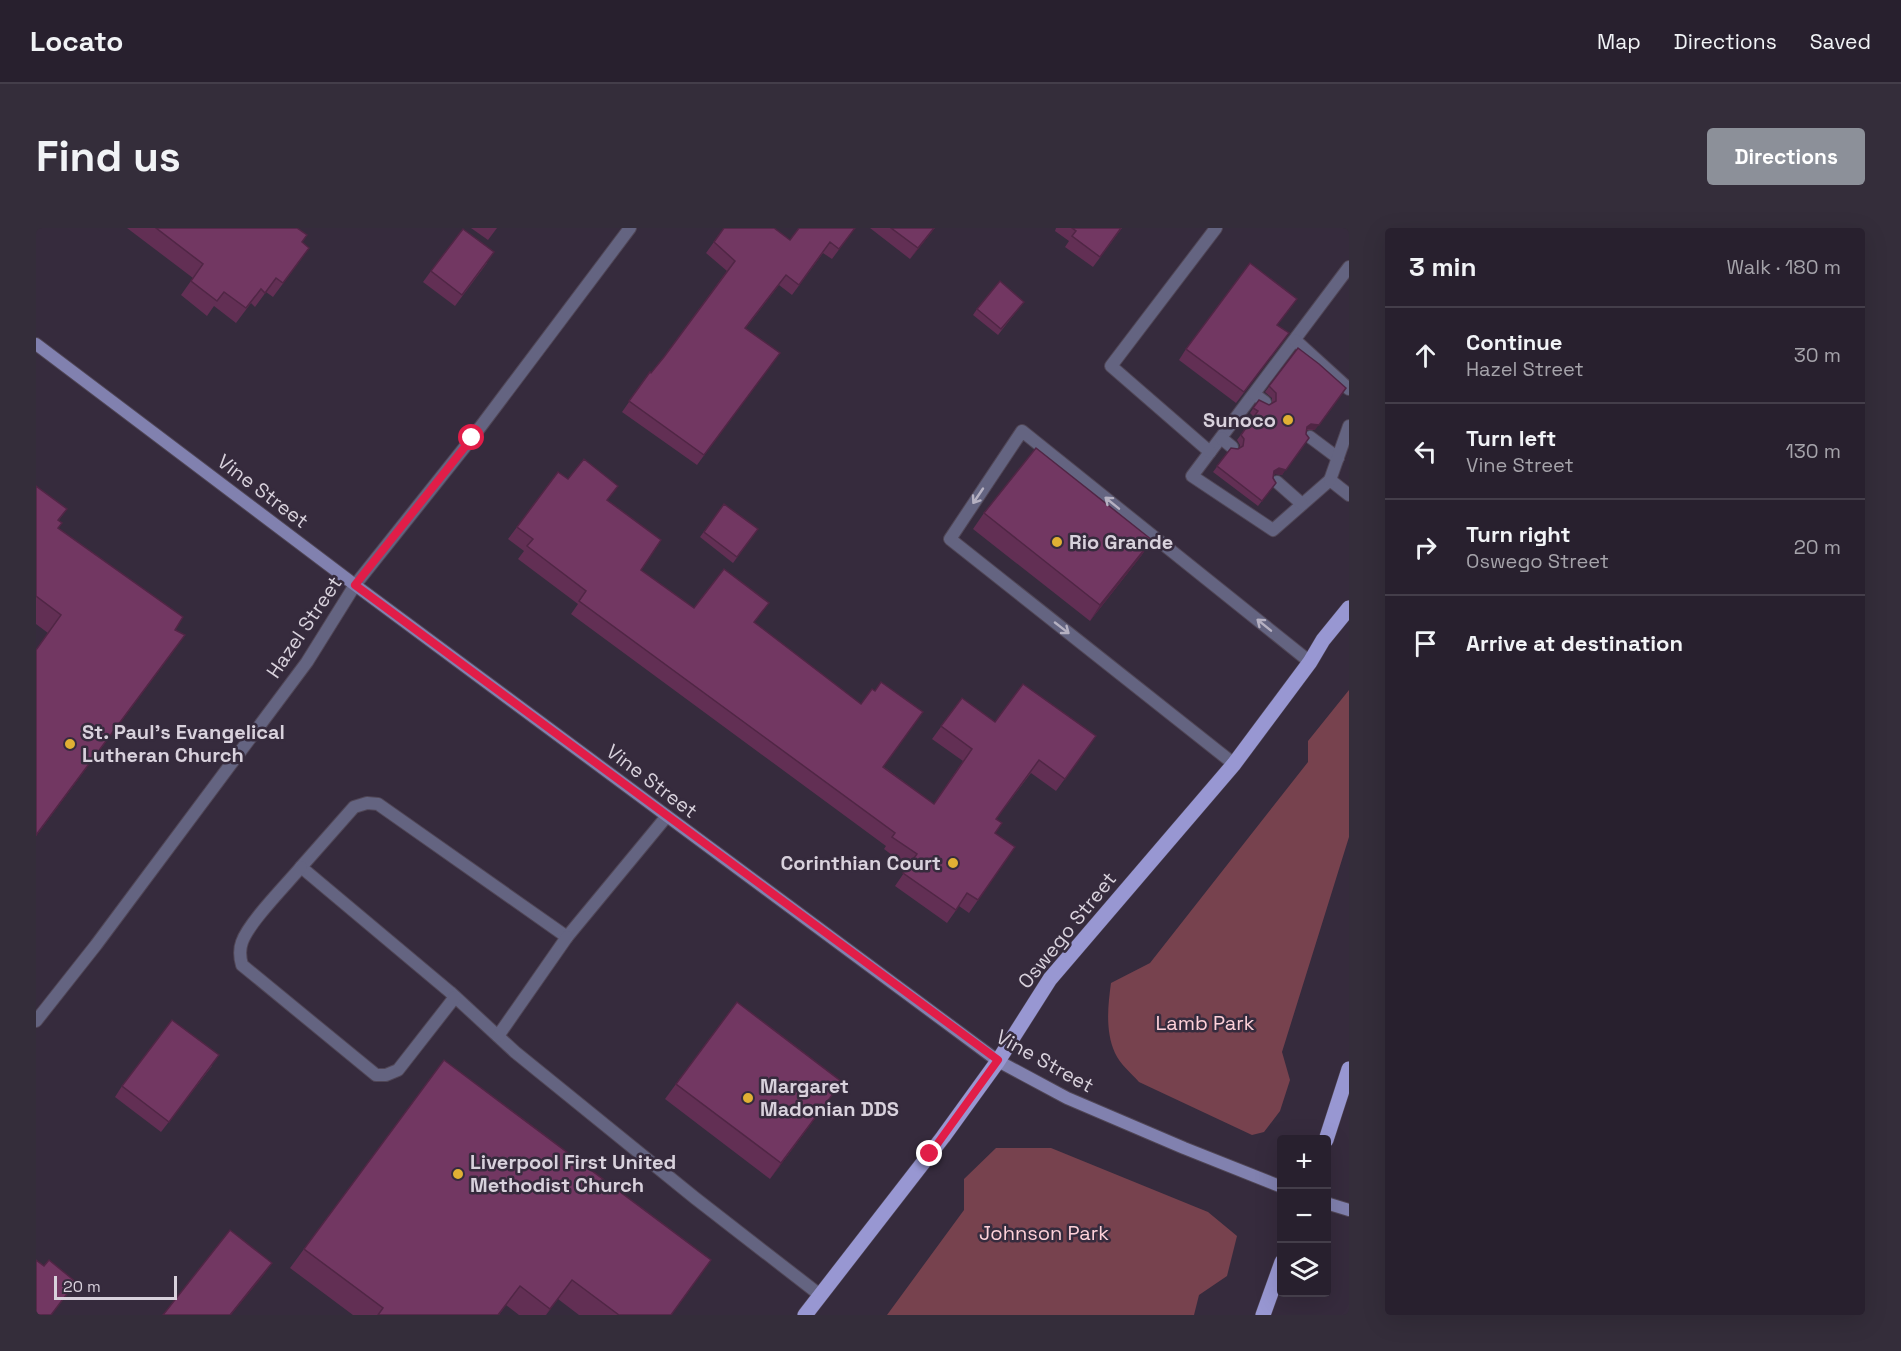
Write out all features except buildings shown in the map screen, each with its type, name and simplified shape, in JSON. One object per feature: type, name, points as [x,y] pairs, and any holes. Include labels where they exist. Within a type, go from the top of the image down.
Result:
[{"type":"main road","name":"Oswego Street","points":[[805,1315],[943,1137],[998,1060],[1050,979],[1234,764],[1310,662],[1323,639],[1349,608]]},
{"type":"main road","points":[[1328,1135],[1349,1069]]},
{"type":"main road","points":[[1263,1315],[1277,1274]]},
{"type":"street","name":"Hazel Street","points":[[36,1021],[96,945],[307,662],[355,585],[472,438],[630,228]]},
{"type":"street","points":[[1210,452],[1111,366],[1216,228]]},
{"type":"street","points":[[1349,267],[1192,476],[1273,530],[1330,480],[1349,426]]},
{"type":"street","points":[[1295,340],[1349,389]]},
{"type":"street","name":"Vine Street","points":[[36,344],[355,585],[998,1060],[1067,1098],[1277,1186]]},
{"type":"street","points":[[1254,394],[1265,402]]},
{"type":"street","points":[[1234,764],[950,539],[1022,431],[1310,662]]},
{"type":"street","points":[[1310,437],[1338,458]]},
{"type":"street","points":[[1221,438],[1232,447]]},
{"type":"street","points":[[1330,480],[1349,495]]},
{"type":"street","points":[[1277,482],[1302,504]]},
{"type":"street","points":[[455,997],[398,1070],[386,1075],[376,1075],[242,966],[240,952],[242,942],[251,926],[354,807],[367,802],[378,804],[567,937]]},
{"type":"street","points":[[498,1036],[567,937],[667,816]]},
{"type":"street","points":[[302,867],[498,1036],[695,1198],[820,1295]]},
{"type":"street","points":[[1331,1205],[1349,1210]]},
{"type":"green space","name":"Lamb Park","points":[[1349,690],[1349,837],[1282,1052],[1290,1080],[1280,1111],[1264,1132],[1252,1135],[1139,1082],[1126,1068],[1115,1053],[1110,1036],[1108,1009],[1111,983],[1150,963],[1308,762],[1308,741]]},
{"type":"green space","name":"Johnson Park","points":[[996,1148],[1051,1148],[1208,1212],[1237,1236],[1227,1276],[1199,1295],[1194,1315],[887,1315],[964,1210],[964,1179]]},
{"type":"place","name":"Sunoco","points":[[1288,420]]},
{"type":"place","name":"Rio Grande","points":[[1057,542]]},
{"type":"place","name":"St. Paul's Evangelical Lutheran Church","points":[[70,744]]},
{"type":"place","name":"Corinthian Court","points":[[953,863]]},
{"type":"place","name":"Margaret Madonian DDS","points":[[748,1098]]},
{"type":"place","name":"Liverpool First United Methodist Church","points":[[458,1174]]},
{"type":"route","points":[[472,438],[355,585],[998,1060],[930,1154]]}]
